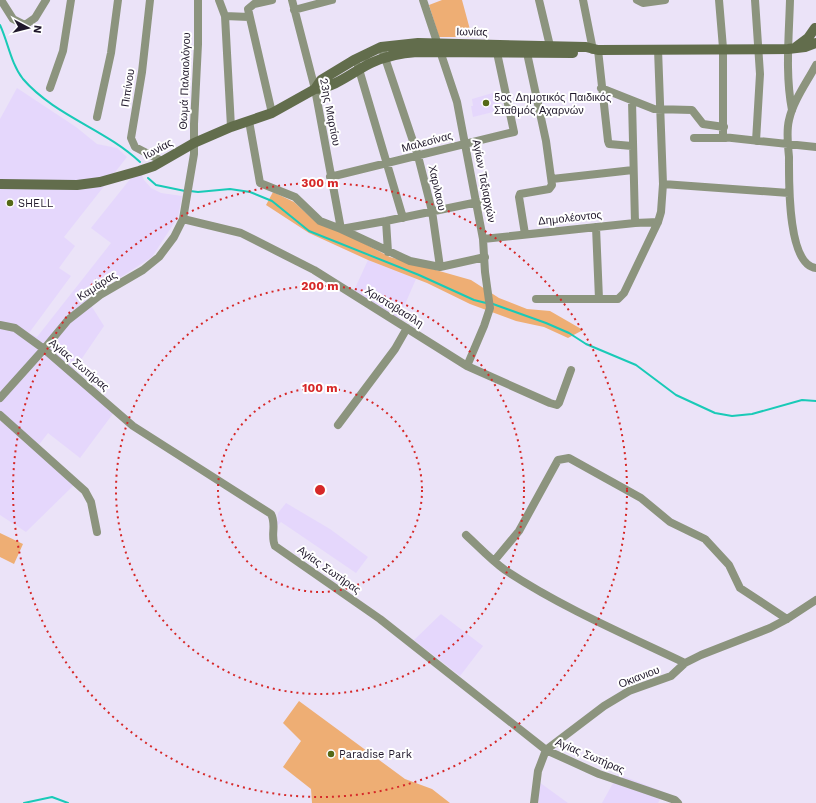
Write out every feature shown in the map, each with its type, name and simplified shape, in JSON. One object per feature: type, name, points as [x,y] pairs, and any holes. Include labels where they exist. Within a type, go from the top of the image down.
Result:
[{"type":"main road","points":[[791,48],[805,41],[816,27]]},
{"type":"main road","points":[[816,27],[814,33],[816,39]]},
{"type":"main road","name":"Ιωνίας","points":[[0,184],[77,185],[100,182],[139,171],[158,164],[194,143],[232,127],[272,113],[316,89],[325,89],[381,47],[405,43],[439,48],[496,49],[550,46],[586,47],[595,50]]},
{"type":"main road","name":"Ιωνίας","points":[[496,49],[527,53],[586,53],[595,50],[791,48],[816,43]]},
{"type":"main road","name":"Ιωνίας","points":[[357,64],[385,57],[439,48]]},
{"type":"street","points":[[1,0],[13,19],[25,25],[35,18],[46,0]]},
{"type":"street","points":[[50,88],[63,51],[71,0]]},
{"type":"street","points":[[97,117],[111,53],[118,0]]},
{"type":"street","name":"Πιπίνου","points":[[150,0],[142,72],[131,138],[135,147],[158,164]]},
{"type":"street","name":"Θωμά Παλαιολόγου","points":[[189,191],[194,154],[198,0]]},
{"type":"street","points":[[219,0],[226,16],[232,127]]},
{"type":"street","points":[[272,0],[250,6],[248,8],[248,17],[272,113]]},
{"type":"street","name":"23ης Μαρτίου","points":[[292,0],[316,89],[330,177],[341,229]]},
{"type":"street","points":[[294,10],[332,0]]},
{"type":"street","name":"Αγίων Ταξιαρχών","points":[[425,0],[457,102],[478,202],[483,239],[485,272],[490,308],[467,366]]},
{"type":"street","points":[[539,0],[550,46]]},
{"type":"street","points":[[583,0],[595,50],[608,141],[610,144],[632,146]]},
{"type":"street","points":[[637,0],[643,3],[665,0]]},
{"type":"street","points":[[718,0],[723,48],[724,138]]},
{"type":"street","points":[[755,0],[760,74],[756,141]]},
{"type":"street","points":[[790,0],[790,100],[792,110]]},
{"type":"street","points":[[226,16],[248,17]]},
{"type":"street","name":"Χαριλαου","points":[[381,47],[418,156],[432,210],[440,268]]},
{"type":"street","name":"Μαλεσίνας","points":[[330,177],[386,165],[465,143],[514,132],[496,49]]},
{"type":"street","points":[[536,299],[599,299],[618,298],[622,296],[658,222],[661,212],[663,184],[659,109],[658,49]]},
{"type":"street","points":[[525,234],[519,197],[520,194],[549,189],[552,185],[546,141],[527,53]]},
{"type":"street","points":[[357,64],[403,218]]},
{"type":"street","points":[[816,65],[792,110],[788,128],[789,193],[792,226],[804,261],[812,268],[816,268]]},
{"type":"street","points":[[601,88],[654,109],[692,110],[703,124],[724,127]]},
{"type":"street","points":[[632,101],[635,223]]},
{"type":"street","points":[[249,121],[260,183],[295,197],[320,221],[341,229],[410,261],[440,268],[485,257]]},
{"type":"street","points":[[694,138],[724,138],[816,147]]},
{"type":"street","points":[[552,179],[633,170]]},
{"type":"street","points":[[663,184],[789,193]]},
{"type":"street","name":"Καμάρας","points":[[0,398],[68,320],[84,306],[143,270],[159,257],[174,237],[183,219],[189,191]]},
{"type":"street","points":[[341,229],[478,202]]},
{"type":"street","name":"Χριστοβασίλη","points":[[183,219],[241,233],[314,270],[467,366],[556,405],[559,403],[571,370]]},
{"type":"street","points":[[386,221],[388,252]]},
{"type":"street","name":"Δημολέοντος","points":[[483,239],[635,223],[658,222]]},
{"type":"street","points":[[596,227],[599,299]]},
{"type":"street","name":"Αγίας Σωτήρας","points":[[0,325],[15,328],[44,349],[133,426],[271,514],[274,520],[272,540],[276,546],[380,619],[546,750],[578,765],[675,800],[678,803]]},
{"type":"street","points":[[338,425],[395,349],[407,328]]},
{"type":"street","points":[[0,414],[84,492],[91,502],[97,532]]},
{"type":"street","points":[[494,561],[519,531],[558,460],[569,458],[641,498],[670,522],[705,539],[729,565],[740,588],[787,619]]},
{"type":"street","points":[[466,535],[494,561],[512,574],[580,613],[684,663]]},
{"type":"street","name":"Οκιανιου","points":[[546,750],[618,697],[671,676],[684,663],[787,619],[816,600]]},
{"type":"street","points":[[534,803],[538,771],[546,750]]},
{"type":"shaded area","points":[[442,0],[462,0],[472,37],[439,37],[429,5]]},
{"type":"shaded area","points":[[17,88],[76,127],[97,144],[117,148],[127,157],[64,237],[75,246],[59,268],[71,276],[29,333],[37,337],[111,243],[91,228],[139,168],[144,180],[151,188],[161,193],[182,196],[178,217],[152,257],[87,299],[104,326],[72,373],[115,411],[80,458],[48,433],[38,446],[58,461],[76,483],[26,532],[0,515],[0,119]]},
{"type":"shaded area","name":"5ος Δημοτικός Παιδικός Σταθμός Αχαρνών","points":[[496,92],[501,110],[473,117],[471,106],[473,106],[472,99]]},
{"type":"shaded area","points":[[273,192],[294,202],[317,223],[344,233],[390,257],[471,280],[499,298],[527,309],[550,311],[583,330],[568,338],[544,327],[516,321],[470,304],[427,283],[368,260],[309,233],[266,205]]},
{"type":"shaded area","points":[[368,260],[416,279],[396,325],[351,297]]},
{"type":"shaded area","points":[[286,503],[330,529],[368,557],[356,573],[281,522],[277,526],[278,513]]},
{"type":"shaded area","points":[[0,533],[23,544],[14,564],[0,557]]},
{"type":"shaded area","points":[[441,614],[483,646],[460,676],[414,640]]},
{"type":"shaded area","name":"Paradise Park","points":[[299,701],[405,779],[432,789],[450,803],[312,803],[311,789],[283,767],[301,741],[283,723]]},
{"type":"shaded area","points":[[618,774],[664,792],[658,803],[602,803]]},
{"type":"shaded area","points":[[539,782],[568,803],[538,803]]},
{"type":"waterway","points":[[0,25],[15,67],[23,79],[36,92],[65,113],[126,150],[140,162]]},
{"type":"waterway","points":[[148,178],[156,185],[185,191]]},
{"type":"waterway","points":[[190,191],[198,192],[230,189],[250,192],[272,201],[309,231],[419,275],[474,300],[486,303]]},
{"type":"waterway","points":[[493,304],[546,323],[569,333],[586,344],[636,365],[676,395],[715,413],[732,416],[752,414],[802,400],[816,401]]},
{"type":"waterway","points":[[24,803],[52,797],[68,803]]},
{"type":"place","name":"5ος Δημοτικός Παιδικός Σταθμός Αχαρνών","points":[[486,103]]},
{"type":"place","name":"SHELL","points":[[10,203]]},
{"type":"place","name":"Paradise Park","points":[[331,754]]}]
